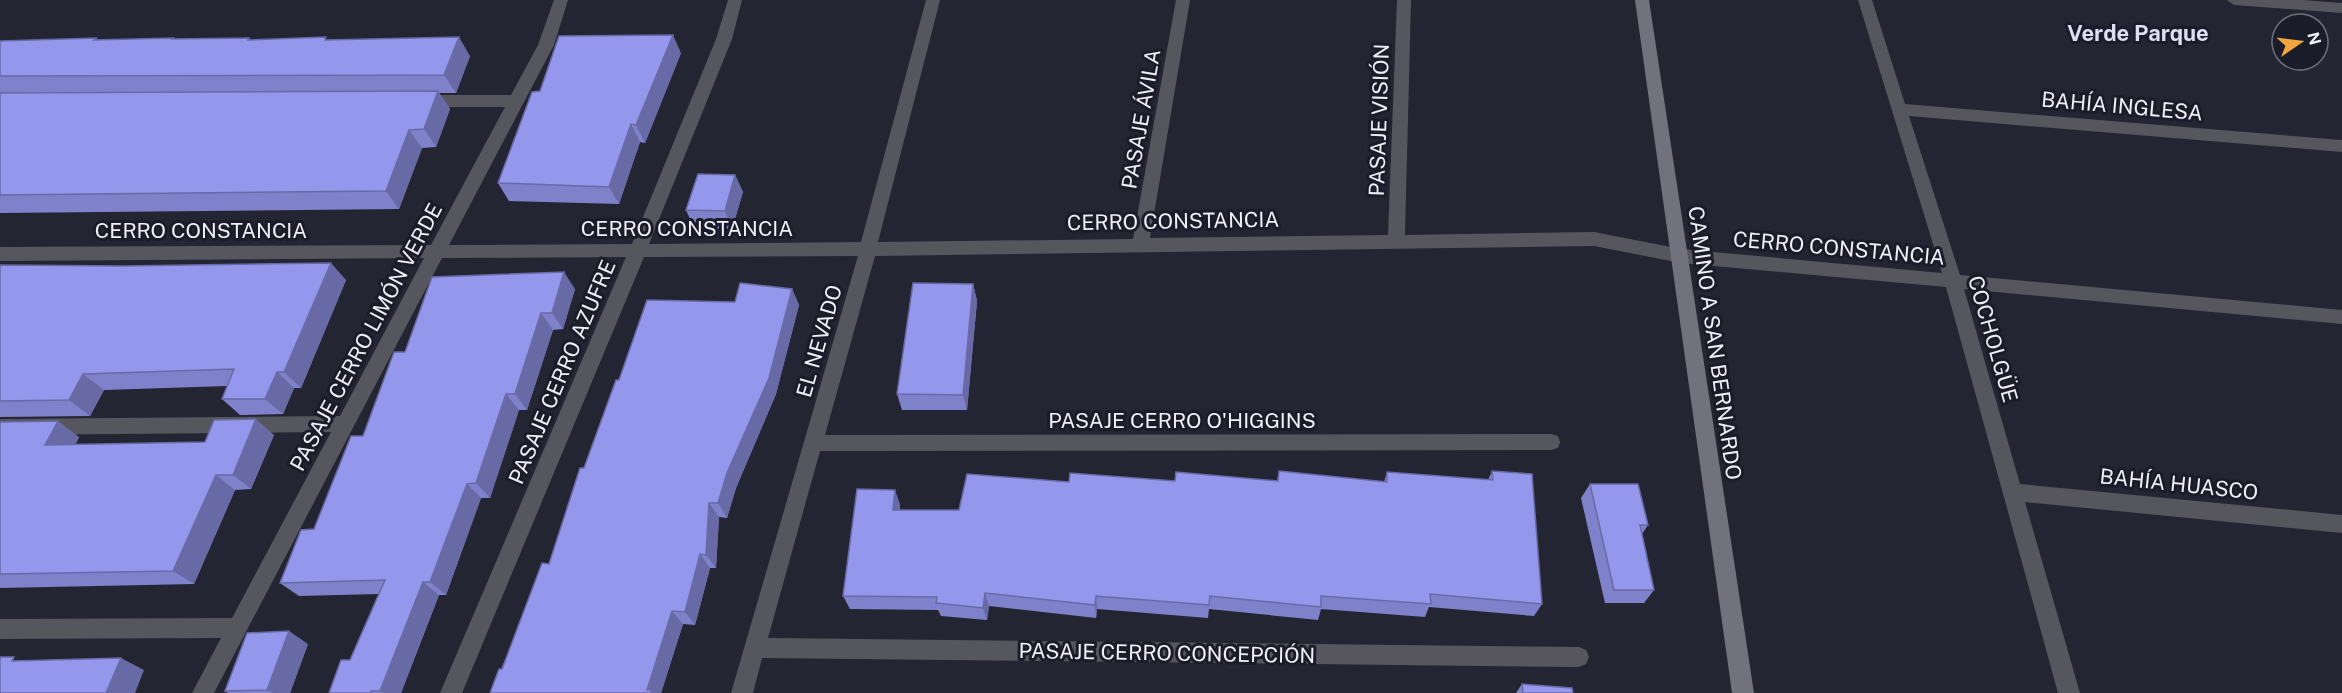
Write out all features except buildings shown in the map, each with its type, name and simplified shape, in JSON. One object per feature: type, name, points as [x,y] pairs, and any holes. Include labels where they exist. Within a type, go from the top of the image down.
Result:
[{"type":"street","name":"PASAJE CERRO LIMÓN VERDE","points":[[203,693],[546,45],[561,0]]},
{"type":"street","name":"PASAJE CERRO AZUFRE","points":[[450,693],[638,250],[724,39],[735,0]]},
{"type":"street","name":"EL NEVADO","points":[[742,693],[868,249],[933,0]]},
{"type":"street","name":"PASAJE ÁVILA","points":[[1142,244],[1183,0]]},
{"type":"street","name":"PASAJE VISIÓN","points":[[1396,241],[1404,0]]},
{"type":"street","name":"CAMINO A SAN BERNARDO","points":[[1642,0],[1743,693]]},
{"type":"street","name":"COCHOLGÜE","points":[[1865,0],[1953,281],[2068,693]]},
{"type":"street","points":[[2234,0],[2342,8]]},
{"type":"street","points":[[411,101],[517,101]]},
{"type":"street","name":"BAHÍA INGLESA","points":[[1898,109],[2342,146]]},
{"type":"street","name":"CERRO CONSTANCIA","points":[[0,254],[868,249],[1594,239],[1681,256],[2342,317]]},
{"type":"street","points":[[0,427],[345,424]]},
{"type":"street","name":"PASAJE CERRO O'HIGGINS","points":[[813,443],[1551,442]]},
{"type":"street","name":"BAHÍA HUASCO","points":[[2012,492],[2342,524]]},
{"type":"street","points":[[0,629],[237,628]]},
{"type":"street","name":"PASAJE CERRO CONCEPCIÓN","points":[[755,648],[1579,657]]},
{"type":"district","name":"Verde Parque","points":[[2138,33]]}]
